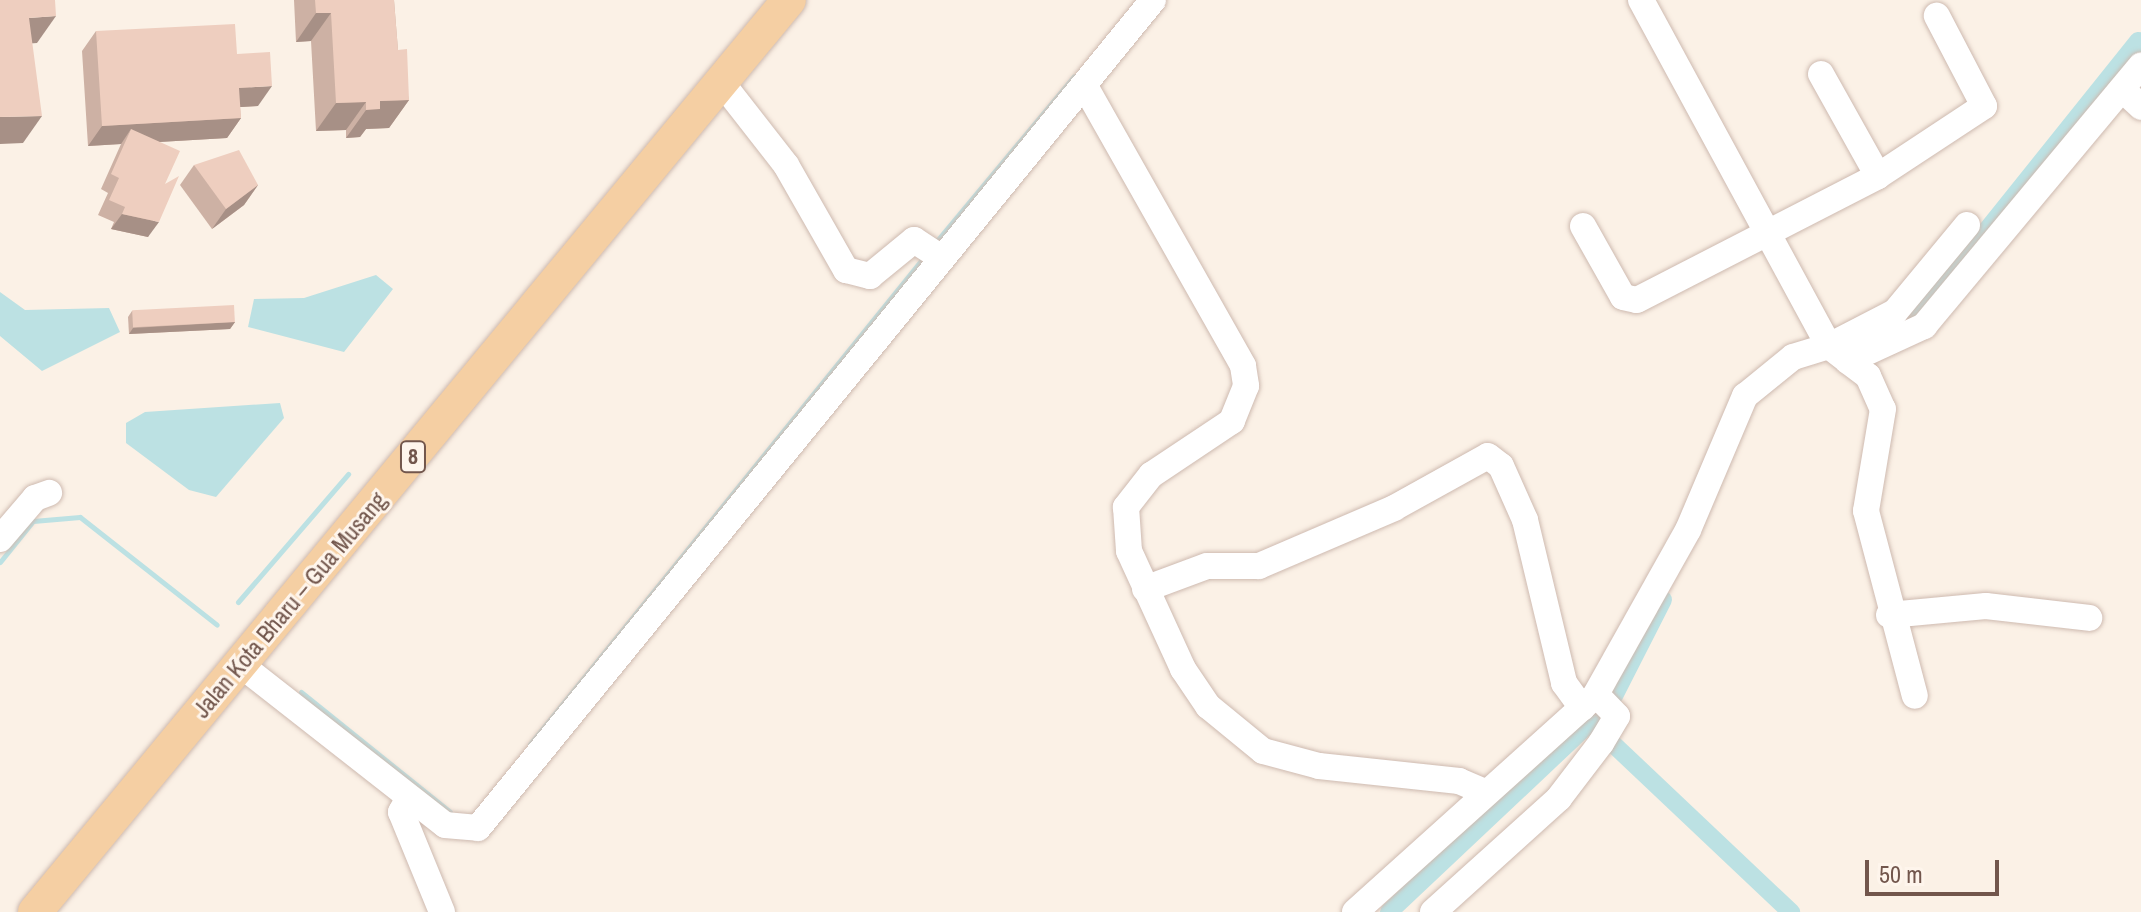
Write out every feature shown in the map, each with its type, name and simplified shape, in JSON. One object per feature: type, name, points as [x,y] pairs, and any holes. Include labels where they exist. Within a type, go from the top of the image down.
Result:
[{"type":"main road","name":"Jalan Kota Bharu – Gua Musang","points":[[41,909],[789,0]]},
{"type":"street","points":[[241,665],[408,799],[457,831],[470,832],[486,821],[932,251],[1086,88],[1153,0]]},
{"type":"street","points":[[1641,0],[1767,237],[1839,354],[1868,376],[1883,409],[1866,511],[1889,615],[1915,696]]},
{"type":"street","points":[[1583,226],[1629,300],[1767,237],[1878,176],[1984,106],[1937,16]]},
{"type":"street","points":[[1355,912],[1483,791],[1589,701],[1688,530],[1745,396],[1793,357],[1888,349],[1940,311],[2131,98],[2141,66]]},
{"type":"street","points":[[1821,74],[1878,176]]},
{"type":"street","points":[[722,83],[786,165],[846,270],[870,276],[908,243],[932,251]]},
{"type":"street","points":[[1086,88],[1235,348],[1246,386],[1232,421],[1151,475],[1126,507],[1129,551],[1145,589],[1208,706],[1263,751],[1319,766],[1459,781],[1483,791]]},
{"type":"street","points":[[1839,354],[1895,312],[1967,225]]},
{"type":"street","points":[[1145,589],[1207,566],[1259,566],[1394,508],[1488,456],[1501,466],[1525,520],[1564,683],[1617,716],[1575,779],[1433,912]]},
{"type":"street","points":[[0,539],[35,498],[49,493]]},
{"type":"street","points":[[1889,615],[1986,606],[2089,618]]},
{"type":"street","points":[[408,799],[401,812],[442,912]]},
{"type":"water","points":[[376,275],[393,289],[344,352],[248,327],[254,299],[304,298]]},
{"type":"water","points":[[0,292],[25,310],[109,308],[120,332],[42,371],[0,336]]},
{"type":"water","points":[[280,403],[284,418],[216,497],[189,490],[126,443],[126,423],[145,412]]},
{"type":"building","points":[[0,0],[55,0],[56,16],[29,18],[42,116],[0,117]]},
{"type":"building","points":[[315,0],[394,0],[398,50],[407,49],[409,100],[380,101],[380,109],[366,110],[366,102],[336,103],[331,13],[316,13]]},
{"type":"building","points":[[235,24],[237,54],[270,52],[272,86],[239,88],[241,118],[102,126],[96,31]]},
{"type":"building","points":[[131,129],[180,151],[165,184],[179,176],[159,222],[122,214],[125,207],[109,200],[119,178],[111,174]]},
{"type":"building","points":[[239,150],[258,185],[226,209],[194,165]]},
{"type":"building","points":[[234,305],[235,322],[133,327],[132,310]]},
{"type":"waterway","points":[[1893,331],[1942,286],[2138,41]]},
{"type":"waterway","points":[[935,243],[1074,76]]},
{"type":"waterway","points":[[530,744],[924,257]]},
{"type":"waterway","points":[[238,602],[348,474]]},
{"type":"waterway","points":[[0,562],[33,521],[80,517],[217,625]]},
{"type":"waterway","points":[[1614,696],[1663,600]]},
{"type":"waterway","points":[[301,692],[450,812]]},
{"type":"waterway","points":[[1389,912],[1597,716]]},
{"type":"waterway","points":[[1611,742],[1791,912]]}]
